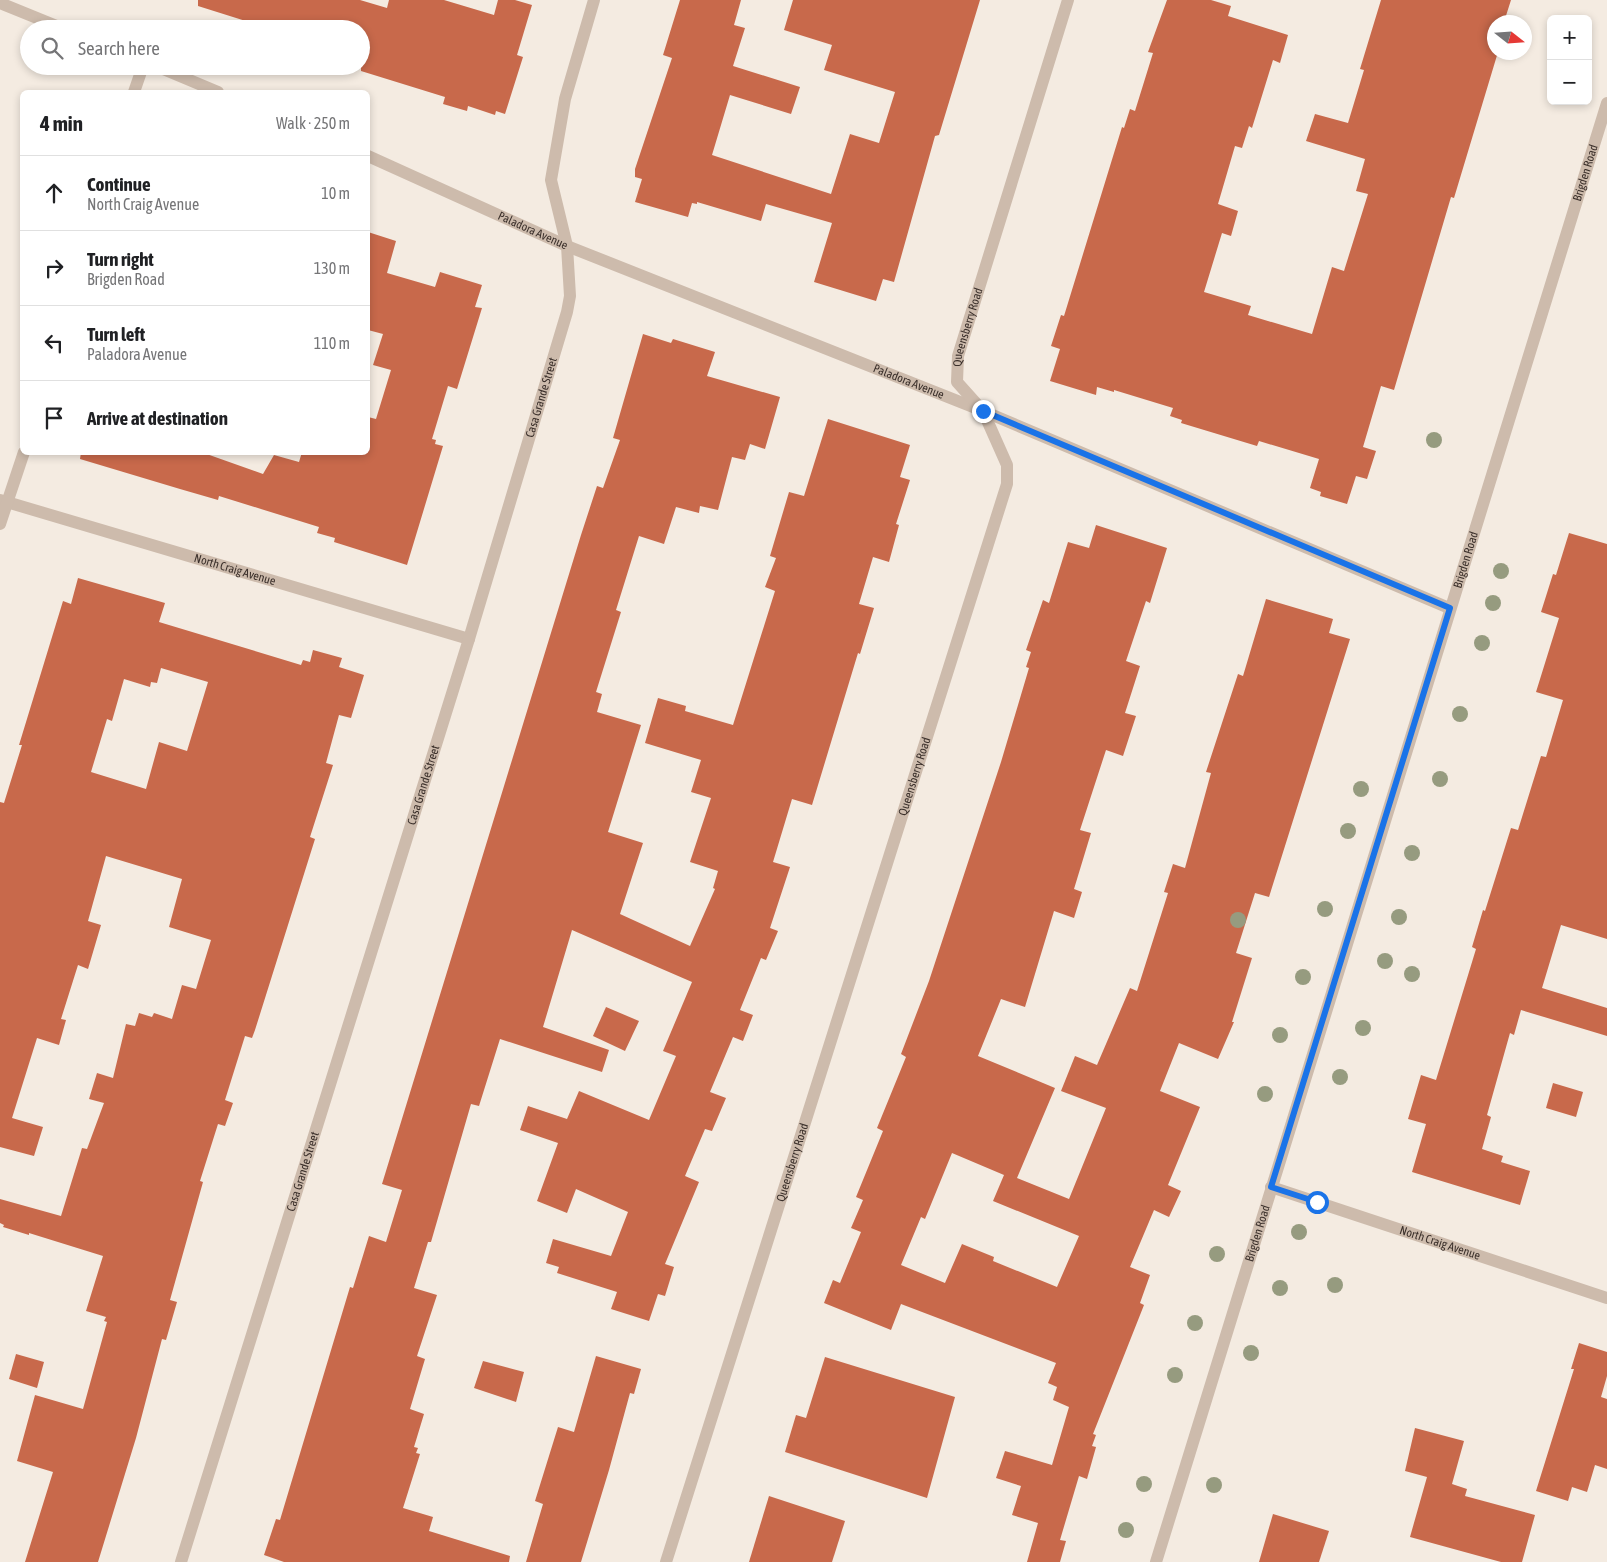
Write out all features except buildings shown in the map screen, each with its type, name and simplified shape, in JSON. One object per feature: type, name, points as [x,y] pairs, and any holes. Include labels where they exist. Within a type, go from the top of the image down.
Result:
[{"type":"street","name":"Casa Grande Street","points":[[181,1562],[469,639],[567,312],[570,296],[567,246],[551,180],[565,99],[594,0]]},
{"type":"street","name":"Queensberry Road","points":[[666,1562],[1007,484],[1007,465],[983,411],[957,382],[958,356],[1068,0]]},
{"type":"street","points":[[0,3],[42,20]]},
{"type":"street","points":[[135,90],[140,75]]},
{"type":"street","points":[[177,75],[213,90]]},
{"type":"street","name":"Brigden Road","points":[[1156,1562],[1607,103]]},
{"type":"street","name":"Paladora Avenue","points":[[370,157],[567,246],[983,411],[1450,608]]},
{"type":"street","points":[[0,524],[3,501],[23,455]]},
{"type":"street","name":"North Craig Avenue","points":[[3,501],[469,639]]},
{"type":"street","name":"North Craig Avenue","points":[[1271,1187],[1607,1298]]},
{"type":"route","points":[[983,411],[1450,608],[1271,1187],[1317,1202]]}]
